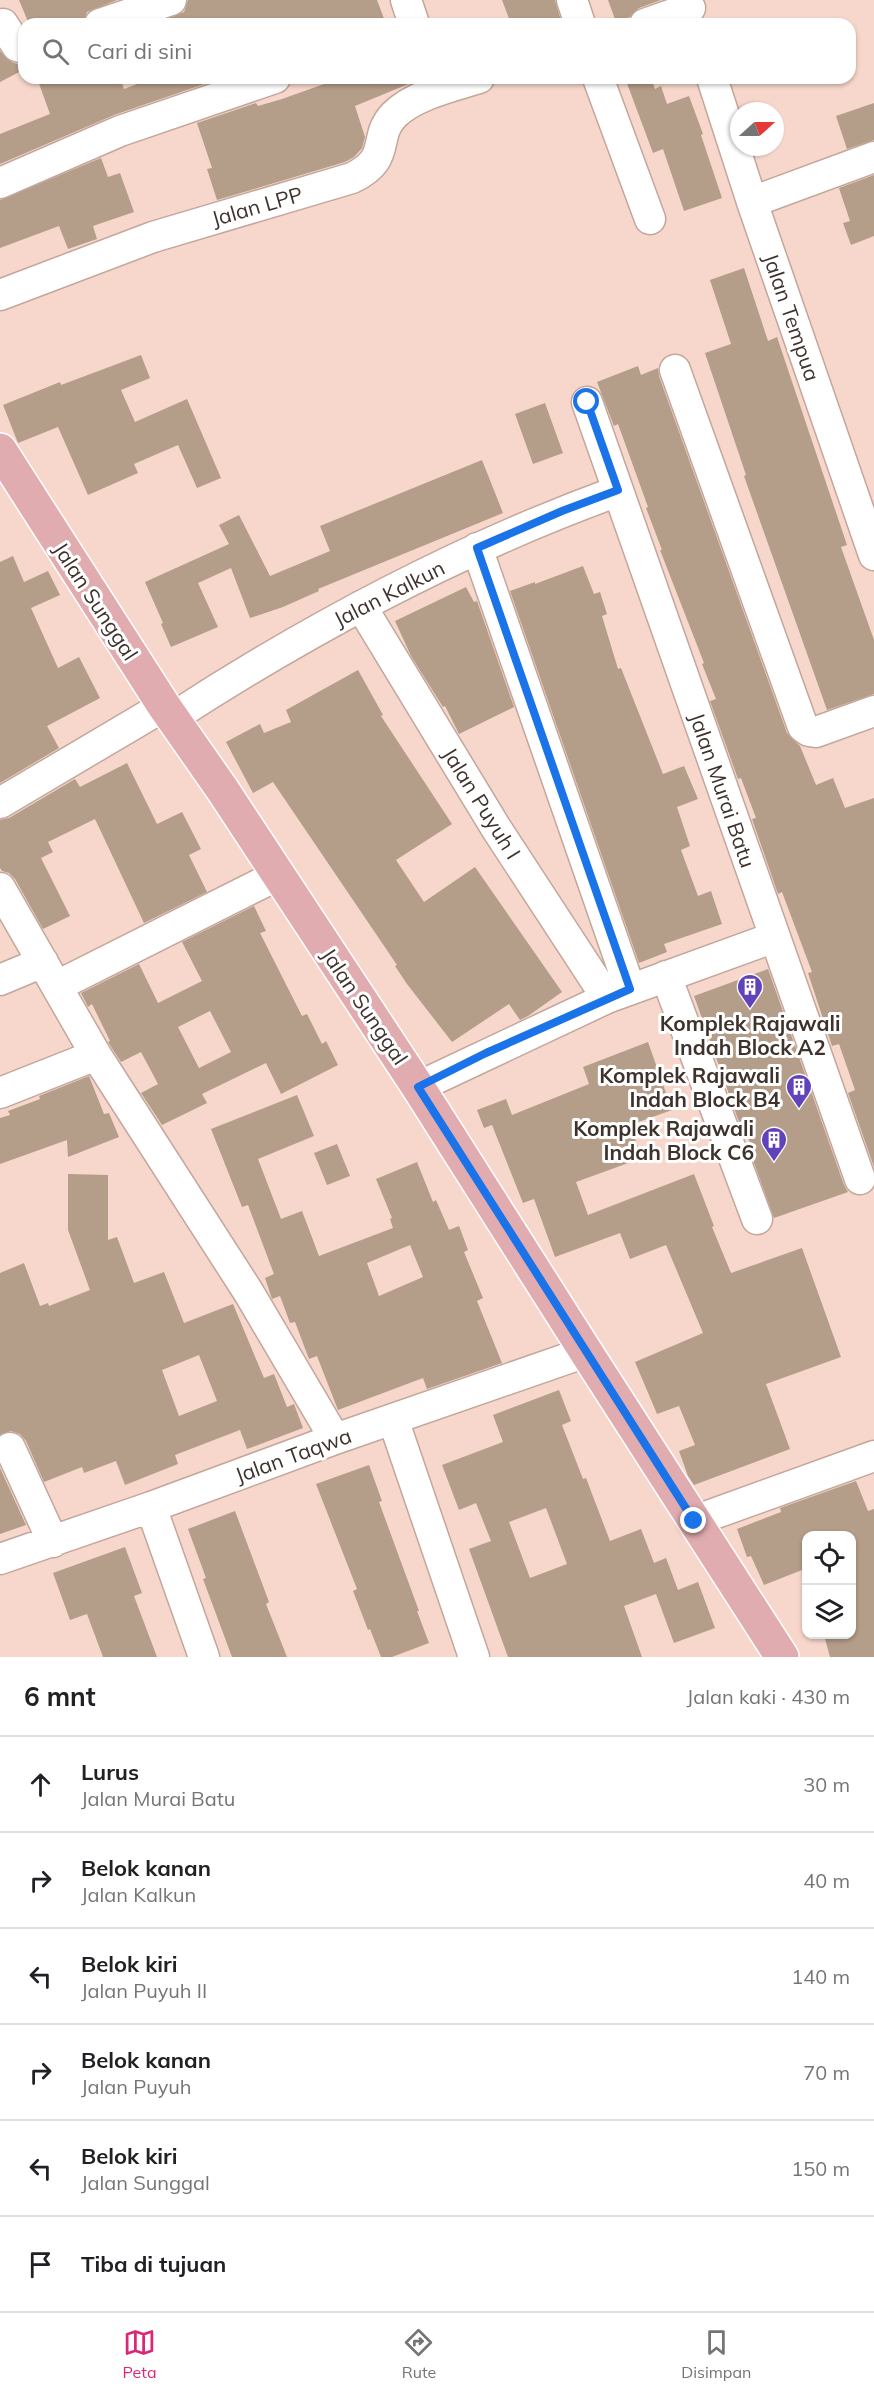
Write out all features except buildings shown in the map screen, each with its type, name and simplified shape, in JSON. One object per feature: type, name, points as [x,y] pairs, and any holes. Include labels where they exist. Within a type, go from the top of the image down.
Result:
[{"type":"main road","name":"Jalan Sunggal","points":[[0,450],[168,712],[222,789],[418,1087],[782,1657]]},
{"type":"street","points":[[118,18],[171,0]]},
{"type":"street","points":[[406,0],[412,18]]},
{"type":"street","points":[[572,0],[578,18]]},
{"type":"street","points":[[665,18],[691,10]]},
{"type":"street","points":[[1,21],[18,46]]},
{"type":"street","points":[[0,183],[120,131],[257,84]]},
{"type":"street","name":"Jalan LPP","points":[[0,295],[153,237],[352,178],[367,171],[378,159],[392,117],[435,84]]},
{"type":"street","points":[[600,84],[650,219]]},
{"type":"street","name":"Jalan Tempua","points":[[714,84],[752,202],[868,520],[874,555]]},
{"type":"street","points":[[752,202],[874,158]]},
{"type":"street","points":[[675,370],[803,727],[816,732],[874,711]]},
{"type":"street","name":"Jalan Murai Batu","points":[[587,402],[860,1179]]},
{"type":"street","name":"Jalan Kalkun","points":[[0,803],[230,680],[361,606],[477,548],[562,511],[618,490]]},
{"type":"street","points":[[477,548],[618,993]]},
{"type":"street","name":"Jalan Puyuh I","points":[[361,606],[496,828],[618,993]]},
{"type":"street","points":[[0,980],[50,974],[278,876]]},
{"type":"street","points":[[0,888],[96,1055],[249,1293],[335,1439]]},
{"type":"street","points":[[418,1087],[618,993],[775,938]]},
{"type":"street","points":[[666,976],[757,1220]]},
{"type":"street","points":[[0,1093],[96,1055]]},
{"type":"street","name":"Jalan Taqwa","points":[[0,1559],[586,1352]]},
{"type":"street","points":[[393,1419],[474,1657]]},
{"type":"street","points":[[10,1448],[53,1542]]},
{"type":"street","points":[[694,1521],[874,1455]]},
{"type":"street","points":[[151,1507],[204,1657]]},
{"type":"place","name":"Komplek Rajawali Indah Block A2","points":[[750,1010]]},
{"type":"place","name":"Komplek Rajawali Indah Block B4","points":[[799,1110]]},
{"type":"place","name":"Komplek Rajawali Indah Block C6","points":[[774,1163]]},
{"type":"route","points":[[587,402],[618,490],[562,511],[477,548],[630,989],[486,1053],[418,1087],[694,1521]]}]
